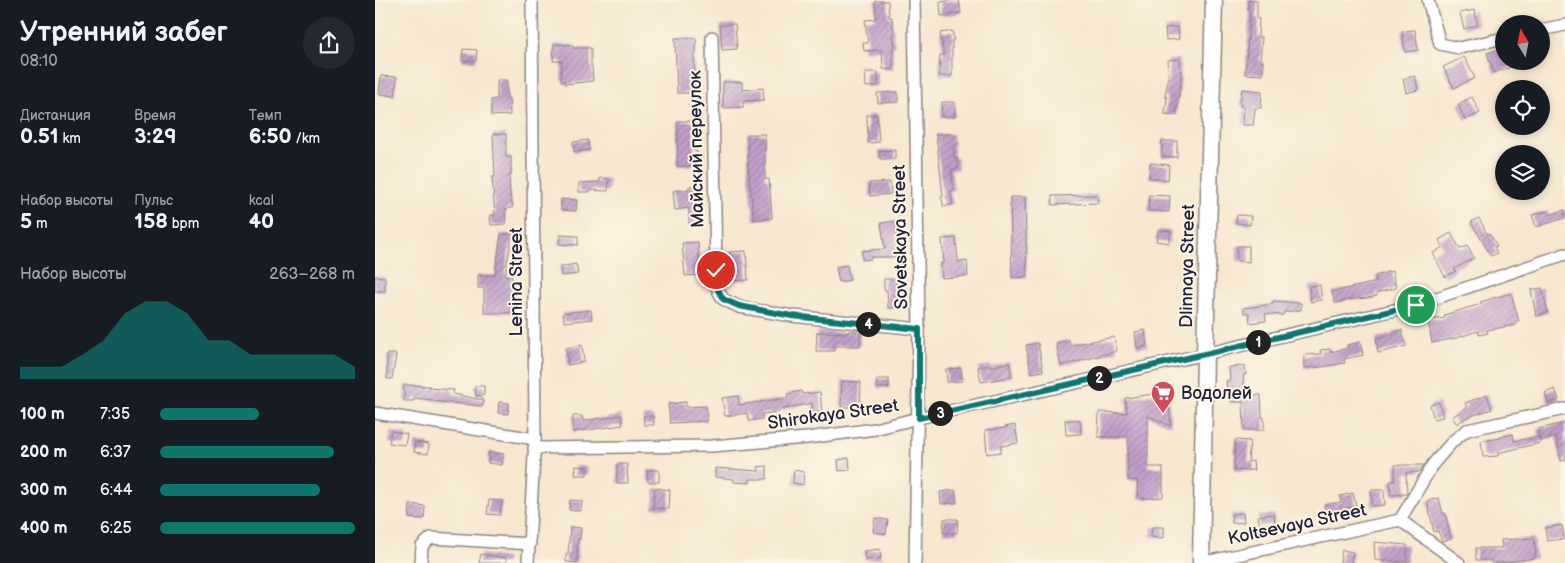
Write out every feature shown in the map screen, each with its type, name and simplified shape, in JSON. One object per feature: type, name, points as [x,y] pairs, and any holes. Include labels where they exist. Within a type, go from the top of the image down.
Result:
[{"type":"main road","name":"Dlinnaya Street","points":[[1201,563],[1213,0]]},
{"type":"street","name":"Lenina Street","points":[[528,563],[535,443],[532,0]]},
{"type":"street","name":"Sovetskaya Street","points":[[914,0],[919,329],[919,418],[915,563]]},
{"type":"street","points":[[1428,0],[1440,44],[1459,48],[1495,40]]},
{"type":"street","points":[[1550,28],[1565,25]]},
{"type":"street","name":"Майский переулок","points":[[712,38],[716,270],[718,290],[723,299],[739,306],[792,316],[919,329]]},
{"type":"street","name":"Shirokaya Street","points":[[375,413],[535,443],[711,446],[856,432],[1416,305],[1565,254]]},
{"type":"street","points":[[1459,563],[1399,520],[1433,464],[1453,441],[1467,430],[1565,409]]},
{"type":"street","name":"Koltsevaya Street","points":[[1201,563],[1399,520]]},
{"type":"street","points":[[421,563],[422,546],[431,538],[530,544]]},
{"type":"building","points":[[959,0],[961,13],[941,16],[940,2]]},
{"type":"building","points":[[1248,0],[1257,0],[1258,37],[1262,37],[1260,61],[1263,61],[1263,75],[1245,74],[1250,11],[1248,11]]},
{"type":"building","points":[[875,1],[888,1],[895,46],[893,47],[893,70],[883,69],[882,50],[864,51],[863,43],[868,43],[865,20],[876,19]]},
{"type":"building","points":[[1474,10],[1478,25],[1464,29],[1460,13]]},
{"type":"building","points":[[735,24],[737,49],[722,50],[720,25]]},
{"type":"building","points":[[1178,27],[1179,39],[1166,40],[1165,28]]},
{"type":"building","points":[[1415,30],[1418,50],[1405,52],[1402,31]]},
{"type":"building","points":[[952,31],[954,40],[952,40],[952,76],[939,76],[940,55],[944,55],[940,33]]},
{"type":"building","points":[[675,38],[696,38],[696,54],[694,54],[695,93],[677,93]]},
{"type":"building","points":[[554,44],[573,45],[573,48],[591,48],[593,81],[565,84],[565,81],[561,81],[562,61],[553,61]]},
{"type":"building","points":[[463,49],[477,50],[476,61],[462,61]]},
{"type":"building","points":[[1495,50],[1495,70],[1502,70],[1494,73],[1487,53]]},
{"type":"building","points":[[1464,57],[1475,78],[1454,88],[1443,67]]},
{"type":"building","points":[[1180,59],[1181,81],[1176,115],[1165,114],[1167,97],[1165,97],[1169,74],[1168,60]]},
{"type":"building","points":[[865,72],[878,72],[878,86],[866,87]]},
{"type":"building","points":[[381,76],[397,77],[395,96],[379,94]]},
{"type":"building","points":[[1415,76],[1418,90],[1406,93],[1403,79]]},
{"type":"building","points":[[497,80],[507,80],[507,99],[509,99],[510,115],[491,116],[491,100],[497,99]]},
{"type":"building","points":[[723,82],[742,82],[742,90],[763,88],[764,100],[743,101],[743,107],[723,108]]},
{"type":"building","points":[[1242,89],[1262,91],[1261,108],[1255,108],[1253,125],[1243,125],[1244,107],[1240,106]]},
{"type":"building","points":[[898,92],[898,102],[878,103],[877,93]]},
{"type":"building","points":[[1472,97],[1480,113],[1465,120],[1458,104]]},
{"type":"building","points":[[942,102],[955,102],[955,117],[941,117]]},
{"type":"building","points":[[867,115],[877,115],[879,142],[868,143]]},
{"type":"building","points":[[678,121],[694,121],[694,151],[697,151],[697,166],[677,166]]},
{"type":"building","points":[[493,134],[506,134],[506,157],[511,157],[511,176],[509,176],[510,196],[513,207],[505,210],[506,224],[491,225],[490,216],[495,215],[492,177],[495,177]]},
{"type":"building","points":[[748,134],[765,134],[765,179],[769,179],[772,218],[754,220],[748,165]]},
{"type":"building","points":[[936,134],[953,134],[954,158],[957,157],[958,169],[951,169],[954,190],[950,191],[953,204],[944,207],[941,196],[943,196]]},
{"type":"building","points":[[588,140],[589,150],[574,152],[573,142]]},
{"type":"building","points":[[1162,141],[1177,141],[1177,157],[1162,157]]},
{"type":"building","points":[[895,150],[895,159],[880,159],[879,151]]},
{"type":"building","points":[[1150,163],[1169,165],[1168,180],[1149,178]]},
{"type":"building","points":[[600,178],[609,179],[608,191],[590,190],[590,192],[579,192],[579,183],[600,182]]},
{"type":"building","points":[[890,182],[891,194],[870,196],[869,183]]},
{"type":"building","points":[[689,186],[695,186],[699,224],[689,224],[689,208],[675,210],[673,191],[689,189]]},
{"type":"building","points":[[1097,195],[1098,203],[1052,205],[1052,196]]},
{"type":"building","points":[[1149,195],[1170,196],[1169,212],[1148,211]]},
{"type":"building","points":[[1010,197],[1025,197],[1027,277],[1012,278]]},
{"type":"building","points":[[561,199],[577,200],[576,211],[561,210]]},
{"type":"building","points":[[1565,210],[1565,218],[1536,227],[1532,215],[1548,211],[1549,215]]},
{"type":"building","points":[[1237,215],[1251,216],[1250,225],[1236,223]]},
{"type":"building","points":[[1479,218],[1487,234],[1489,233],[1497,246],[1494,247],[1497,253],[1491,256],[1471,222]]},
{"type":"building","points":[[895,221],[896,257],[871,257],[871,259],[862,260],[862,251],[885,249],[881,223]]},
{"type":"building","points":[[1158,230],[1171,231],[1169,243],[1156,241]]},
{"type":"building","points":[[1451,233],[1460,249],[1467,246],[1474,258],[1454,269],[1456,271],[1445,277],[1433,253],[1443,247],[1439,240]]},
{"type":"building","points":[[501,234],[512,234],[505,276],[512,276],[511,313],[484,313],[484,288],[478,288],[478,275],[495,275]]},
{"type":"building","points":[[560,235],[578,236],[578,245],[559,244]]},
{"type":"building","points":[[956,238],[958,262],[967,261],[968,276],[942,278],[941,263],[944,263],[942,239]]},
{"type":"building","points":[[698,242],[700,275],[685,276],[682,243]]},
{"type":"building","points":[[1237,246],[1249,246],[1249,262],[1237,261]]},
{"type":"building","points":[[746,251],[748,280],[731,281],[729,252]]},
{"type":"building","points":[[576,264],[578,274],[561,276],[560,267]]},
{"type":"building","points":[[847,265],[850,280],[839,282],[836,267]]},
{"type":"building","points":[[1392,271],[1396,288],[1376,293],[1377,296],[1335,303],[1332,292],[1377,282],[1375,276]]},
{"type":"building","points":[[375,276],[385,277],[385,291],[375,291]]},
{"type":"building","points":[[884,279],[898,279],[897,308],[888,308],[887,290],[884,290]]},
{"type":"building","points":[[1320,285],[1322,300],[1311,302],[1309,286]]},
{"type":"building","points":[[1542,288],[1548,313],[1536,316],[1531,290]]},
{"type":"building","points":[[1511,293],[1519,321],[1514,321],[1516,325],[1487,330],[1488,333],[1479,335],[1478,331],[1432,343],[1428,320],[1445,318],[1444,315]]},
{"type":"building","points":[[1273,301],[1301,303],[1301,310],[1284,312],[1283,315],[1265,314],[1266,321],[1250,323],[1249,313],[1244,313],[1244,308],[1273,304]]},
{"type":"building","points":[[591,310],[592,319],[564,322],[563,313]]},
{"type":"building","points":[[1145,330],[1147,346],[1137,348],[1135,332]]},
{"type":"building","points":[[1402,330],[1406,346],[1378,353],[1376,338]]},
{"type":"building","points":[[848,331],[860,331],[860,346],[834,346],[834,351],[816,351],[817,332],[848,333]]},
{"type":"building","points":[[1114,337],[1117,351],[1061,366],[1056,343],[1069,340],[1071,345]]},
{"type":"building","points":[[1360,342],[1363,355],[1344,359],[1345,363],[1304,368],[1304,355],[1321,354],[1320,350],[1330,349],[1331,352],[1348,348],[1347,345]]},
{"type":"building","points":[[1038,343],[1043,371],[1031,373],[1026,345]]},
{"type":"building","points":[[582,345],[584,362],[568,365],[566,348]]},
{"type":"building","points":[[387,354],[396,354],[392,379],[387,379]]},
{"type":"building","points":[[1009,362],[1012,377],[981,382],[978,367],[990,365],[991,367]]},
{"type":"building","points":[[1245,366],[1246,375],[1243,375],[1245,395],[1261,395],[1264,430],[1244,430],[1243,402],[1231,402],[1231,389],[1227,389],[1226,381],[1230,380],[1229,367]]},
{"type":"building","points":[[961,368],[962,381],[947,382],[946,369]]},
{"type":"building","points":[[877,379],[889,379],[889,388],[877,388]]},
{"type":"building","points":[[842,381],[861,382],[860,407],[841,407]]},
{"type":"building","points":[[404,385],[430,386],[429,388],[454,390],[453,394],[483,400],[483,406],[414,398],[414,401],[404,401]]},
{"type":"building","points":[[475,386],[484,386],[484,395],[476,396]]},
{"type":"building","points":[[1555,389],[1559,400],[1549,404],[1545,393]]},
{"type":"building","points":[[801,391],[802,394],[820,392],[822,412],[813,413],[812,403],[779,410],[779,412],[762,414],[762,419],[749,421],[747,413],[725,416],[722,398],[738,396],[739,405],[788,398],[787,394]]},
{"type":"building","points":[[1168,392],[1171,426],[1148,416],[1148,467],[1163,467],[1163,497],[1139,499],[1137,480],[1128,480],[1128,437],[1098,437],[1099,412],[1127,413],[1125,398]]},
{"type":"building","points":[[1487,395],[1492,409],[1465,418],[1457,424],[1452,417],[1467,407],[1465,403]]},
{"type":"building","points":[[499,402],[509,403],[508,414],[498,413]]},
{"type":"building","points":[[686,402],[686,407],[706,406],[707,421],[670,423],[668,404]]},
{"type":"building","points":[[1439,402],[1443,417],[1434,419],[1430,405]]},
{"type":"building","points":[[621,415],[623,425],[573,432],[573,416],[582,416],[583,421]]},
{"type":"building","points":[[643,416],[653,416],[654,425],[644,425]]},
{"type":"building","points":[[1065,420],[1080,420],[1081,434],[1066,435]]},
{"type":"building","points":[[1565,423],[1565,460],[1561,461],[1556,437],[1540,441],[1538,429]]},
{"type":"building","points":[[1015,425],[1018,443],[1001,446],[1001,452],[987,454],[985,430]]},
{"type":"building","points":[[391,431],[407,434],[405,445],[389,443]]},
{"type":"building","points":[[1513,434],[1514,441],[1539,437],[1540,443],[1498,453],[1498,456],[1483,457],[1481,441]]},
{"type":"building","points":[[1235,440],[1250,441],[1248,462],[1253,461],[1254,470],[1234,471]]},
{"type":"building","points":[[415,442],[429,444],[428,454],[414,452]]},
{"type":"building","points":[[489,452],[504,454],[502,465],[488,463]]},
{"type":"building","points":[[849,458],[850,470],[839,471],[838,460]]},
{"type":"building","points":[[617,464],[627,464],[628,483],[617,483]]},
{"type":"building","points":[[1395,465],[1424,465],[1419,472],[1406,473],[1407,494],[1391,495],[1390,481],[1395,481]]},
{"type":"building","points":[[576,466],[587,467],[587,475],[575,475]]},
{"type":"building","points":[[767,466],[767,479],[750,479],[750,483],[734,482],[734,479],[715,477],[715,468],[759,471],[758,467]]},
{"type":"building","points":[[647,470],[659,470],[659,482],[648,482]]},
{"type":"building","points":[[794,470],[804,472],[803,485],[793,483]]},
{"type":"building","points":[[655,488],[670,490],[669,509],[653,508]]},
{"type":"building","points":[[955,490],[957,503],[941,504],[940,492]]},
{"type":"building","points":[[1371,490],[1384,490],[1385,505],[1372,506]]},
{"type":"building","points":[[1353,493],[1356,506],[1336,511],[1337,514],[1326,516],[1324,505],[1341,502],[1340,496]]},
{"type":"building","points":[[1439,498],[1443,514],[1445,513],[1451,539],[1442,541],[1438,531],[1434,532],[1427,501]]},
{"type":"building","points":[[489,500],[502,501],[500,515],[487,514]]},
{"type":"building","points":[[570,500],[582,501],[581,511],[569,510]]},
{"type":"building","points":[[410,504],[425,506],[424,519],[409,518]]},
{"type":"building","points":[[1243,513],[1244,522],[1232,523],[1231,514]]},
{"type":"building","points":[[1274,514],[1275,524],[1260,526],[1258,516]]},
{"type":"building","points":[[875,518],[888,520],[886,534],[873,532]]},
{"type":"building","points":[[944,519],[958,519],[957,533],[943,533]]},
{"type":"building","points":[[1562,525],[1564,539],[1547,541],[1545,528]]},
{"type":"building","points":[[570,527],[581,528],[580,539],[578,539],[577,563],[566,562]]},
{"type":"building","points":[[1152,527],[1164,527],[1164,538],[1151,537]]},
{"type":"building","points":[[1534,538],[1536,558],[1499,563],[1491,563],[1491,560],[1476,560],[1476,548],[1502,548],[1501,540]]},
{"type":"building","points":[[1374,542],[1407,545],[1407,562],[1375,560]]},
{"type":"building","points":[[880,549],[881,558],[865,560],[864,551]]},
{"type":"building","points":[[1342,550],[1353,552],[1351,563],[1340,563]]},
{"type":"building","points":[[481,554],[506,558],[506,563],[479,563]]},
{"type":"place","name":"Водолей","points":[[1163,414]]},
{"type":"route","points":[[716,270],[718,290],[723,299],[739,306],[792,316],[919,329],[919,418],[1416,305]]}]
